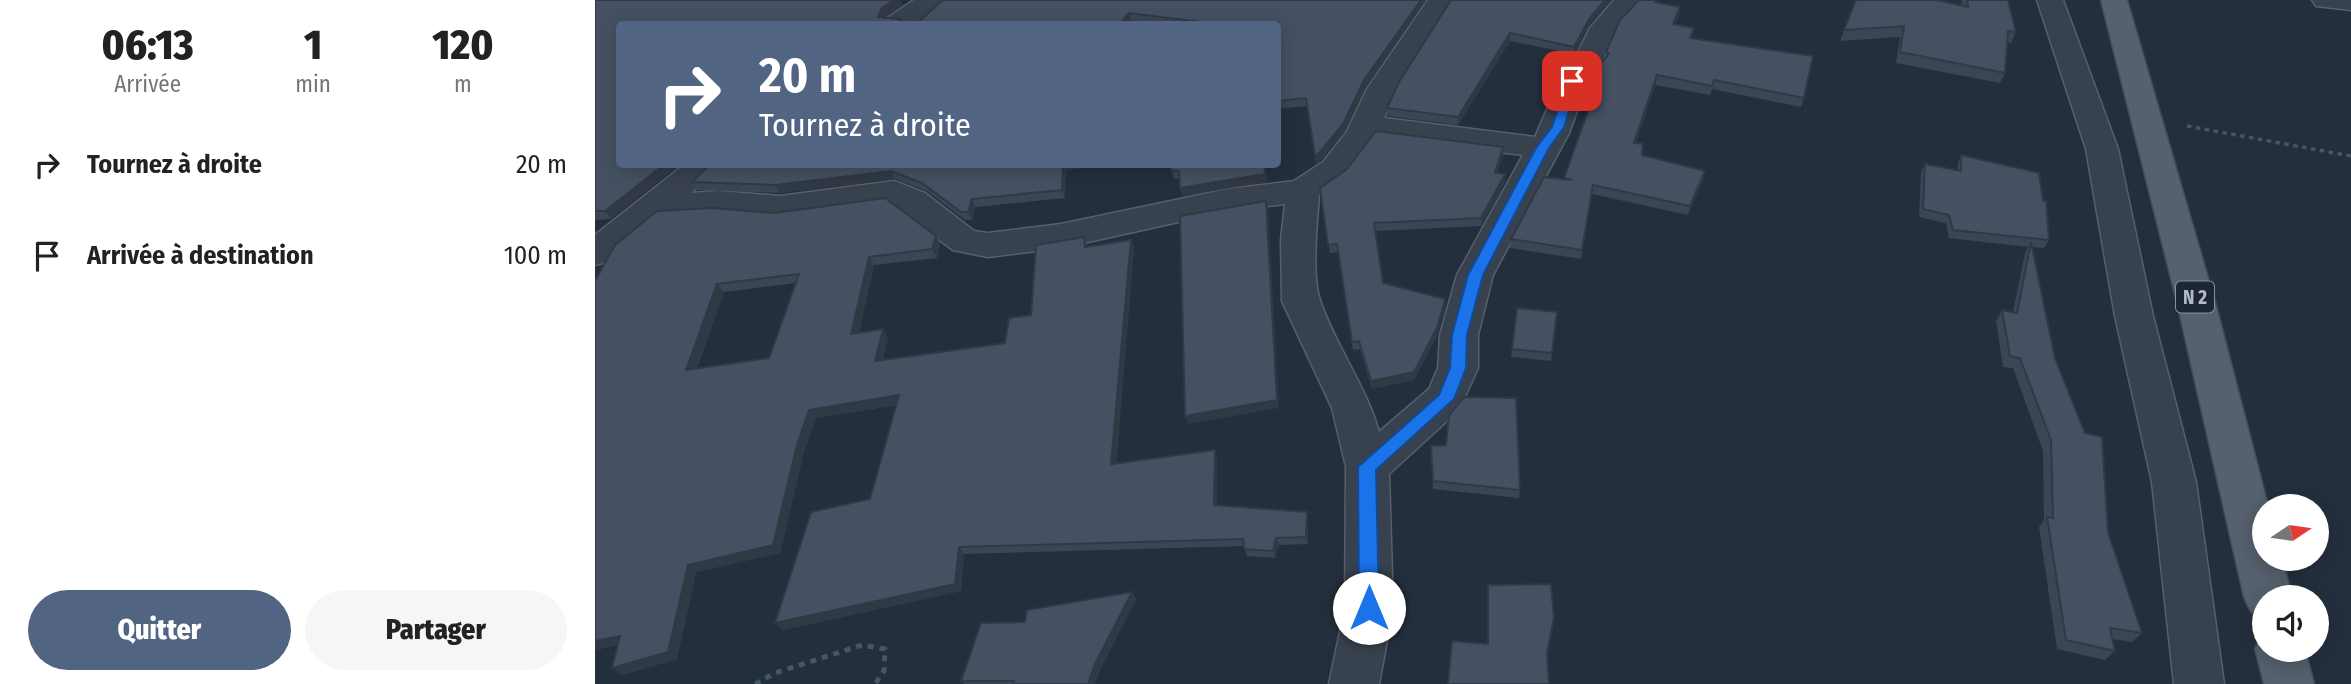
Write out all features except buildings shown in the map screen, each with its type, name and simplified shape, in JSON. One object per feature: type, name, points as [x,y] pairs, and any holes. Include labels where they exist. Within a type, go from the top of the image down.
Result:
[{"type":"main road","name":"N 2","points":[[2114,0],[2196,302],[2265,585]]},
{"type":"main road","points":[[2283,662],[2289,684]]},
{"type":"street","points":[[901,21],[931,0]]},
{"type":"street","points":[[654,206],[717,202],[780,207],[894,192],[913,201],[933,220],[965,242],[988,245],[1061,236],[1228,200],[1303,191],[1334,169],[1366,125],[1382,89],[1441,0]]},
{"type":"street","points":[[1367,467],[1445,399],[1458,368],[1459,335],[1475,275],[1543,148],[1558,127],[1572,81],[1588,61],[1603,25],[1610,15],[1630,0]]},
{"type":"street","points":[[2050,0],[2102,149],[2134,316],[2174,482],[2199,684]]},
{"type":"street","points":[[2325,0],[2351,2]]},
{"type":"street","points":[[1366,125],[1543,148]]},
{"type":"street","points":[[595,253],[700,168]]},
{"type":"street","points":[[1303,191],[1298,240],[1301,301],[1352,408],[1367,467],[1369,608],[1353,684]]},
{"type":"path","points":[[2146,118],[2351,156]]},
{"type":"path","points":[[755,684],[775,673],[862,645],[885,649],[884,671],[875,684]]},
{"type":"route","points":[[1369,608],[1367,467],[1445,399],[1458,368],[1459,335],[1475,275],[1543,148],[1553,137],[1572,81]]}]
